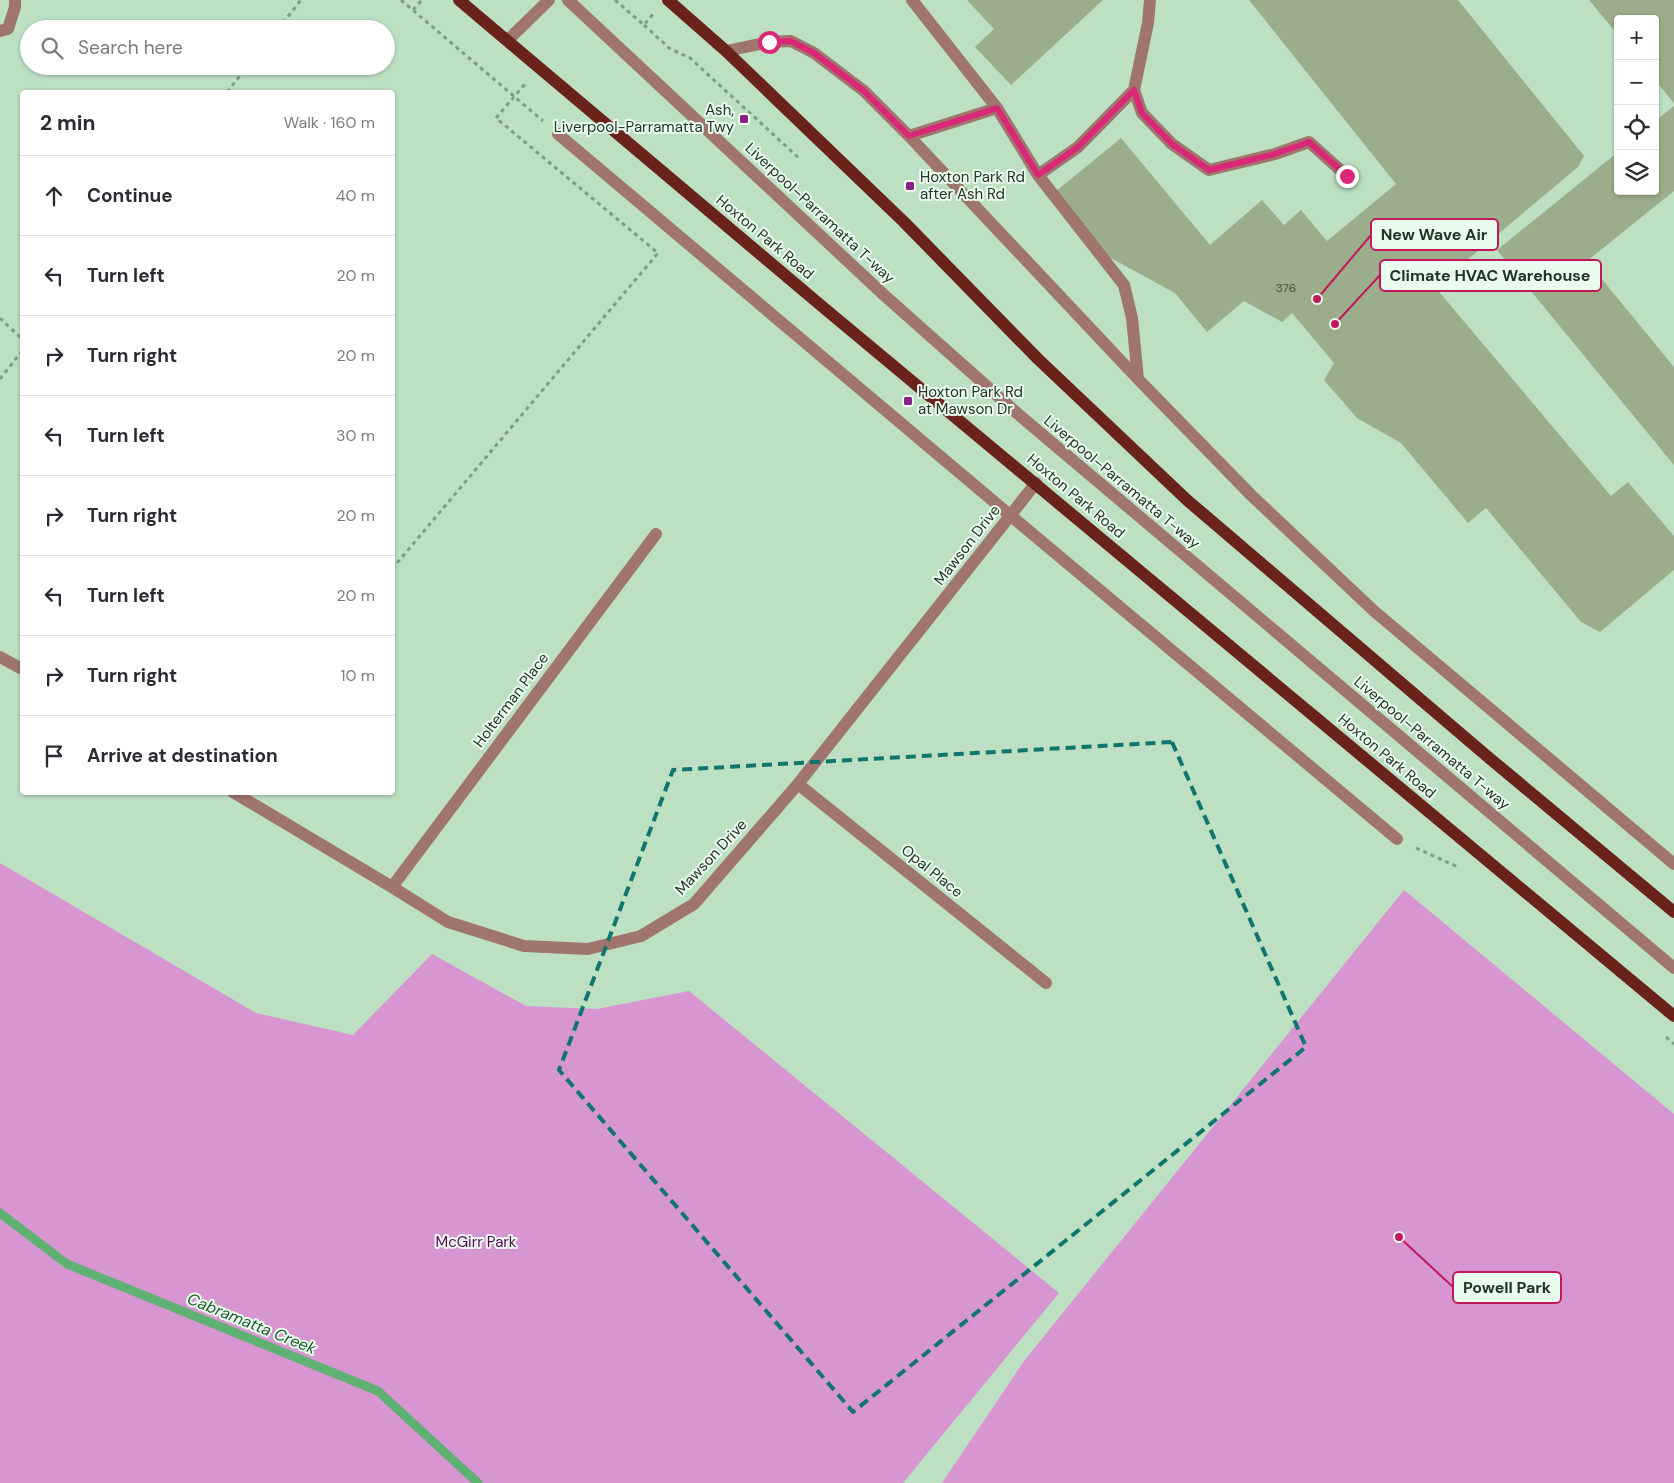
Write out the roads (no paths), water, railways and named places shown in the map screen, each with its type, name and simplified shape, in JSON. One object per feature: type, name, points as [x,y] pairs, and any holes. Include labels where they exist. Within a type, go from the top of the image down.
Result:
[{"type":"main road","name":"Hoxton Park Road","points":[[459,0],[816,302],[1674,1016]]},
{"type":"main road","points":[[668,0],[726,51],[904,222],[1038,359],[1187,500],[1488,757],[1674,912]]},
{"type":"street","points":[[0,31],[8,29],[15,7],[15,0]]},
{"type":"street","points":[[508,40],[549,0]]},
{"type":"street","name":"Liverpool–Parramatta T-way","points":[[568,0],[884,296],[1018,414],[1674,968]]},
{"type":"street","points":[[912,0],[997,108],[1038,175],[1124,285],[1132,318],[1138,380]]},
{"type":"street","points":[[1150,0],[1148,23],[1134,90],[1142,113],[1172,144],[1209,170],[1275,154],[1309,142],[1347,176]]},
{"type":"street","points":[[726,51],[769,42],[791,41],[814,53],[864,91],[909,136],[1138,380],[1252,496],[1374,611],[1674,864]]},
{"type":"street","points":[[1038,175],[1078,147],[1134,90]]},
{"type":"street","points":[[909,136],[997,108]]},
{"type":"street","points":[[558,134],[1397,839]]},
{"type":"street","name":"Mawson Drive","points":[[238,795],[448,922],[524,946],[588,949],[641,936],[694,904],[798,784],[1036,484]]},
{"type":"street","name":"Holterman Place","points":[[392,887],[656,534]]},
{"type":"street","points":[[0,657],[20,668]]},
{"type":"street","name":"Opal Place","points":[[798,784],[1046,983]]},
{"type":"waterway","name":"Cabramatta Creek","points":[[0,1213],[67,1264],[378,1391],[478,1483]]},
{"type":"place","name":"Ash, Liverpool-Parramatta Twy","points":[[744,119]]},
{"type":"place","name":"Hoxton Park Rd after Ash Rd","points":[[910,186]]},
{"type":"place","name":"New Wave Air","points":[[1317,299]]},
{"type":"place","name":"Climate HVAC Warehouse","points":[[1335,324]]},
{"type":"place","name":"Hoxton Park Rd at Mawson Dr","points":[[908,401]]},
{"type":"place","name":"Powell Park","points":[[1399,1237]]},
{"type":"park label","name":"McGirr Park","points":[[476,1242]]}]
